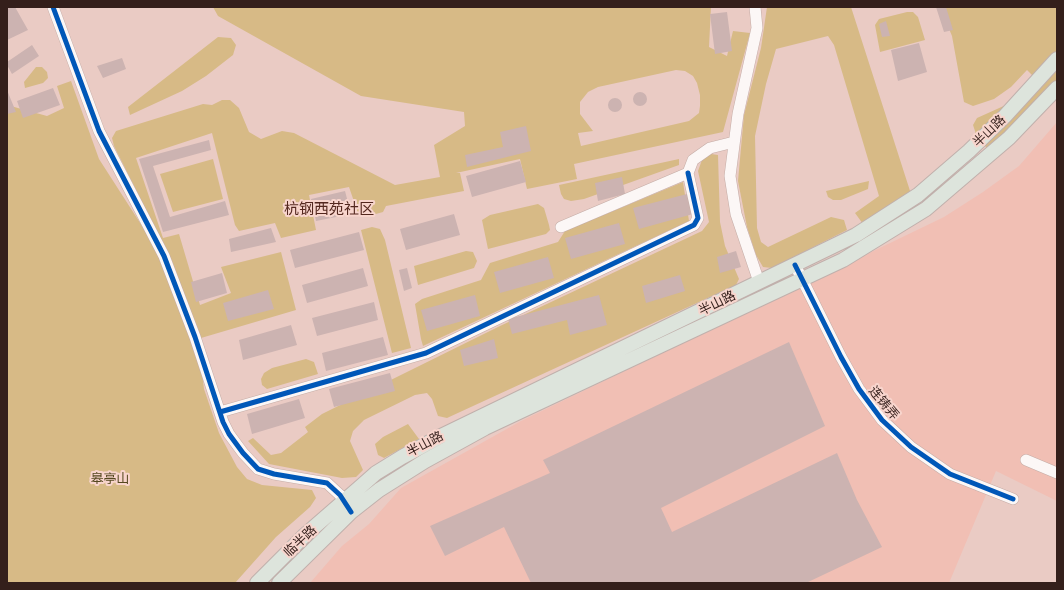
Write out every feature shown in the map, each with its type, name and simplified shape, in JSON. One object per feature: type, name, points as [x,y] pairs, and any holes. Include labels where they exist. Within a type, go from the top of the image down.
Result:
[{"type":"main road","name":"半山路","points":[[348,506],[376,474],[402,457],[439,437],[856,235],[918,194],[969,151],[1005,116],[1057,59]]},
{"type":"main road","name":"半山路","points":[[348,506],[379,490],[425,461],[485,428],[843,260],[926,209],[1009,138],[1057,88]]},
{"type":"main road","name":"临半路","points":[[257,583],[304,536],[348,506]]},
{"type":"main road","name":"临半路","points":[[279,583],[348,506]]},
{"type":"street","points":[[53,7],[97,127],[164,256],[195,337],[223,422],[230,434],[243,453],[258,469],[274,474],[327,484],[340,495],[348,506]]},
{"type":"street","points":[[755,7],[757,28],[738,114],[730,176],[736,214],[759,282]]},
{"type":"street","points":[[220,412],[426,352],[694,226],[698,218],[688,173],[693,160],[710,148],[734,142]]},
{"type":"street","points":[[561,227],[688,173]]},
{"type":"street","name":"连铸弄","points":[[795,265],[859,389],[882,420],[911,447],[950,474],[1013,499]]},
{"type":"street","points":[[1026,460],[1057,473]]},
{"type":"shaded area","points":[[1057,122],[1057,501],[996,471],[949,583],[310,583],[342,546],[369,524],[401,488],[521,421],[944,217],[983,192],[1019,166]]},
{"type":"green space","points":[[213,7],[711,7],[709,47],[727,56],[733,31],[750,33],[723,132],[574,164],[577,179],[527,189],[520,159],[456,173],[460,173],[464,191],[386,206],[383,212],[365,217],[359,216],[349,187],[309,195],[316,230],[281,238],[275,223],[239,231],[235,225],[212,133],[136,158],[163,238],[179,234],[200,305],[231,293],[221,267],[281,252],[296,310],[201,338],[168,254],[114,146],[112,138],[116,131],[203,104],[212,105],[222,100],[230,100],[239,108],[249,132],[261,139],[282,131],[294,133],[395,185],[440,177],[434,145],[465,126],[464,112],[361,96],[218,16]],"holes":[[[676,70],[685,71],[693,76],[697,83],[700,95],[699,113],[689,121],[581,146],[578,133],[593,131],[580,114],[580,102],[588,92],[598,87]]]},
{"type":"green space","points":[[767,7],[851,7],[911,194],[863,224],[855,213],[879,196],[834,45],[828,36],[776,49],[766,84],[755,136],[757,228],[761,242],[768,247],[831,217],[844,220],[847,230],[772,268],[763,267],[756,255],[747,227],[738,181],[744,115],[761,48]]},
{"type":"green space","points":[[940,7],[1057,7],[1057,85],[990,150],[981,143],[976,134],[973,125],[977,118],[1017,100],[1035,78],[1027,70],[1011,87],[994,99],[973,106],[964,102],[952,36]]},
{"type":"green space","points":[[907,12],[913,12],[918,17],[925,40],[880,52],[875,25],[879,19]]},
{"type":"green space","points":[[218,37],[231,38],[236,45],[233,55],[206,76],[182,91],[130,115],[128,107]]},
{"type":"green space","points":[[36,67],[42,67],[47,72],[48,78],[43,83],[25,88],[24,82]]},
{"type":"green space","name":"皋亭山","points":[[71,81],[99,159],[153,243],[200,357],[204,389],[219,433],[237,467],[247,479],[262,485],[312,490],[316,498],[310,507],[276,537],[235,583],[7,583],[7,105],[47,116],[64,108],[57,86]]},
{"type":"green space","points":[[711,154],[718,155],[720,222],[725,246],[739,279],[736,285],[447,418],[438,416],[432,399],[427,393],[415,395],[364,420],[353,431],[350,441],[363,470],[356,477],[342,478],[269,464],[248,441],[253,438],[271,455],[281,453],[308,432],[305,427],[322,414],[500,326],[702,231],[709,222],[698,171],[702,160]]},
{"type":"green space","points":[[213,159],[223,199],[173,212],[160,174]]},
{"type":"green space","points":[[679,159],[679,165],[584,199],[571,201],[564,199],[561,194],[559,185]]},
{"type":"green space","points":[[869,181],[868,189],[841,200],[833,200],[828,197],[826,191]]},
{"type":"green space","points":[[683,182],[689,221],[423,346],[415,304],[422,299],[481,280],[490,263],[558,242],[565,231]]},
{"type":"green space","points":[[538,204],[544,208],[549,225],[550,230],[546,234],[488,249],[482,220],[490,215]]},
{"type":"green space","points":[[372,227],[380,229],[385,240],[411,348],[392,353],[361,230]]},
{"type":"green space","points":[[466,251],[473,252],[477,261],[474,268],[418,285],[414,266]]},
{"type":"green space","points":[[306,359],[314,362],[318,374],[267,389],[262,385],[261,379],[264,373],[272,368]]},
{"type":"green space","points":[[408,424],[419,439],[384,458],[378,455],[375,444],[383,437]]},
{"type":"building","points":[[7,7],[15,7],[28,30],[7,40]]},
{"type":"building","points":[[936,7],[946,7],[953,30],[944,32]]},
{"type":"building","points":[[727,12],[732,51],[715,54],[710,14]]},
{"type":"building","points":[[886,21],[890,36],[882,37],[879,24]]},
{"type":"building","points":[[919,43],[927,72],[898,81],[891,50]]},
{"type":"building","points":[[32,45],[39,56],[12,74],[7,62]]},
{"type":"building","points":[[122,58],[126,69],[103,78],[97,66]]},
{"type":"building","points":[[53,88],[60,105],[23,118],[17,101]]},
{"type":"building","points":[[7,90],[16,112],[7,114]]},
{"type":"building","points":[[640,92],[645,94],[647,99],[645,104],[640,106],[635,104],[633,99],[635,94]]},
{"type":"building","points":[[615,98],[620,100],[622,105],[620,110],[615,112],[610,110],[608,105],[610,100]]},
{"type":"building","points":[[526,126],[531,151],[467,167],[465,155],[503,147],[500,132]]},
{"type":"building","points":[[209,140],[211,150],[153,166],[170,217],[225,201],[229,215],[163,232],[139,159]]},
{"type":"building","points":[[520,161],[526,182],[472,197],[466,176]]},
{"type":"building","points":[[622,177],[625,194],[598,201],[595,183]]},
{"type":"building","points":[[345,191],[351,214],[316,221],[311,199]]},
{"type":"building","points":[[687,194],[693,214],[639,229],[633,208]]},
{"type":"building","points":[[454,214],[460,235],[406,250],[400,229]]},
{"type":"building","points":[[619,223],[625,244],[571,259],[565,238]]},
{"type":"building","points":[[271,228],[276,242],[231,252],[229,239]]},
{"type":"building","points":[[359,232],[364,250],[295,268],[290,250]]},
{"type":"building","points":[[736,251],[741,267],[720,273],[717,257]]},
{"type":"building","points":[[548,257],[554,278],[500,293],[494,272]]},
{"type":"building","points":[[363,268],[368,286],[307,303],[302,285]]},
{"type":"building","points":[[407,268],[412,288],[404,291],[399,270]]},
{"type":"building","points":[[222,273],[227,293],[196,302],[191,282]]},
{"type":"building","points":[[680,275],[685,291],[646,303],[642,286]]},
{"type":"building","points":[[268,290],[274,309],[228,321],[223,303]]},
{"type":"building","points":[[475,295],[480,316],[427,331],[421,310]]},
{"type":"building","points":[[599,295],[607,325],[570,335],[567,320],[512,334],[508,319]]},
{"type":"building","points":[[374,302],[378,320],[317,336],[312,318]]},
{"type":"building","points":[[291,325],[297,345],[243,360],[239,340]]},
{"type":"building","points":[[383,337],[388,355],[326,371],[322,353]]},
{"type":"building","points":[[494,339],[498,358],[464,366],[460,350]]},
{"type":"building","points":[[789,342],[825,426],[661,508],[672,532],[837,453],[857,500],[882,547],[806,583],[531,583],[504,527],[445,556],[430,526],[550,473],[543,460]]},
{"type":"building","points":[[390,373],[395,391],[334,407],[329,389]]},
{"type":"building","points":[[299,399],[305,418],[252,434],[247,414]]},
{"type":"cycle path","points":[[53,7],[99,131],[164,256],[195,337],[223,422],[229,434],[243,453],[258,469],[274,474],[327,483],[340,495],[351,512]]},
{"type":"cycle path","points":[[220,412],[426,353],[694,225],[698,218],[688,173]]},
{"type":"cycle path","points":[[795,265],[841,357],[859,389],[882,420],[911,447],[950,474],[1013,499]]},
{"type":"district","name":"杭钢西苑社区","points":[[329,209]]}]
